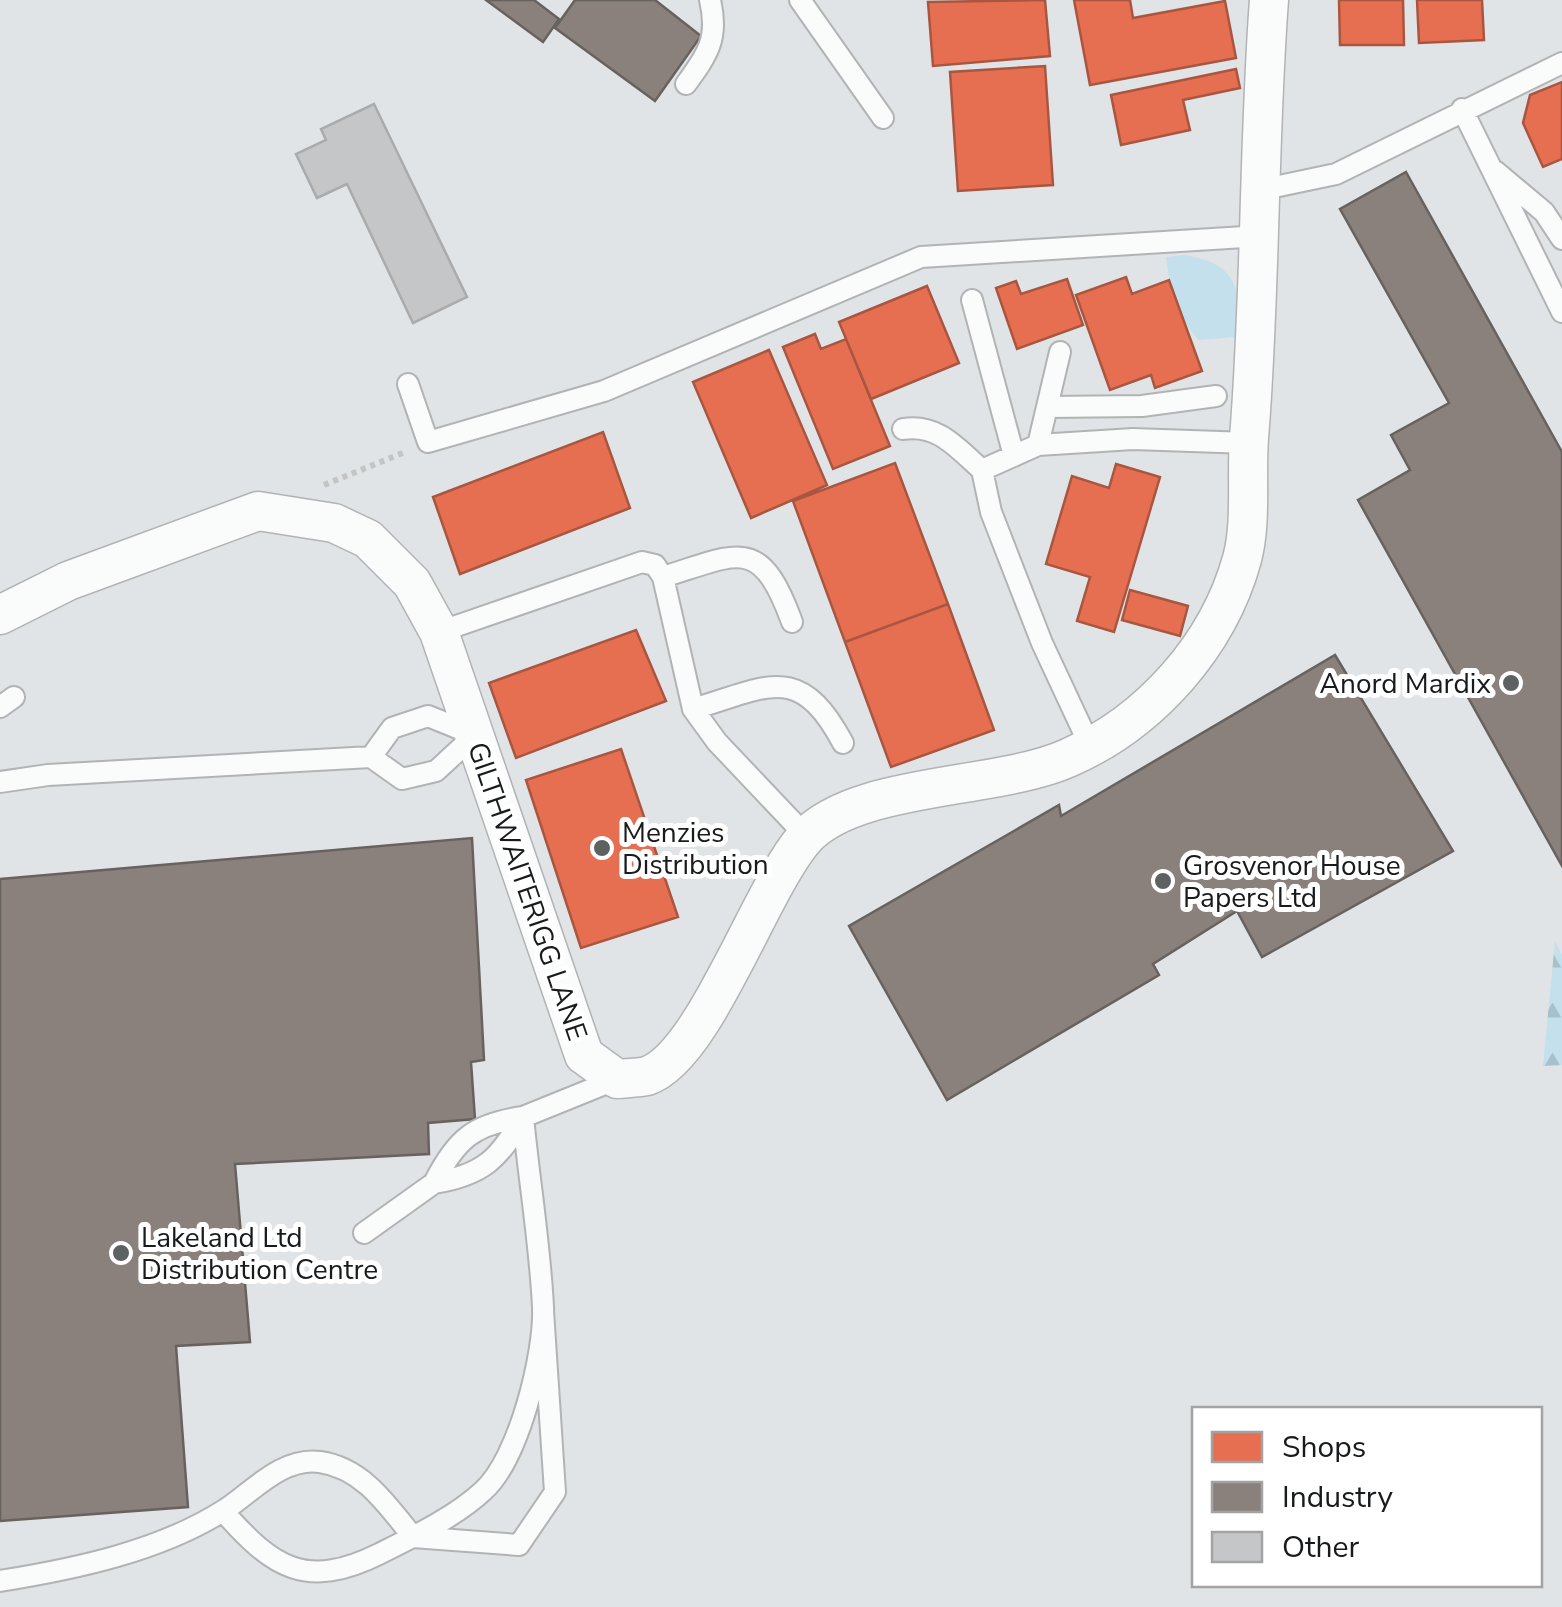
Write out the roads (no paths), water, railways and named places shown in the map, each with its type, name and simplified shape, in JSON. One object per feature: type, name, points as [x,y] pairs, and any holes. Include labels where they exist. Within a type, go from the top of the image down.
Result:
[{"type":"street","points":[[617,1078],[648,1076],[676,1056],[705,1014],[769,890],[806,836],[858,806],[1040,770],[1091,748],[1150,708],[1190,662],[1220,608],[1243,551],[1261,236],[1269,0]]},
{"type":"street","name":"GILTHWAITERIGG LANE","points":[[0,615],[68,581],[258,511],[334,523],[368,538],[412,583],[439,632],[584,1054],[617,1078]]},
{"type":"lane","points":[[686,84],[712,50],[716,32],[710,0]]},
{"type":"lane","points":[[800,0],[883,118]]},
{"type":"lane","points":[[1260,190],[1336,174],[1562,63]]},
{"type":"lane","points":[[1462,109],[1495,172],[1504,202],[1562,312]]},
{"type":"lane","points":[[1495,172],[1544,212],[1562,239]]},
{"type":"lane","points":[[408,384],[428,442],[604,391],[920,256],[1261,236]]},
{"type":"lane","points":[[972,300],[1014,456]]},
{"type":"lane","points":[[1038,445],[1060,352]]},
{"type":"lane","points":[[1047,406],[1142,406],[1216,396]]},
{"type":"lane","points":[[903,429],[921,426],[942,435],[982,470],[991,512],[1042,643],[1091,748]]},
{"type":"lane","points":[[982,470],[1038,445],[1133,439],[1249,443]]},
{"type":"lane","points":[[663,577],[736,554],[754,558],[780,591],[792,622]]},
{"type":"lane","points":[[439,632],[642,562],[655,565],[663,577],[694,709],[717,742],[806,836]]},
{"type":"lane","points":[[694,709],[777,684],[807,693],[827,713],[844,743]]},
{"type":"lane","points":[[0,782],[48,775],[371,757],[402,779],[436,771],[475,735],[428,716],[392,728],[371,757]]},
{"type":"lane","points":[[364,1234],[434,1182],[452,1148],[490,1122],[523,1118],[617,1078]]},
{"type":"lane","points":[[434,1182],[464,1178],[502,1154],[523,1118]]},
{"type":"lane","points":[[0,1581],[114,1556],[160,1541],[224,1511],[278,1470],[318,1461],[356,1475],[380,1496],[412,1537],[519,1544],[555,1492],[543,1310],[523,1118]]},
{"type":"lane","points":[[224,1511],[259,1552],[298,1570],[346,1570],[412,1537],[485,1490],[522,1431],[543,1310]]},
{"type":"place","name":"Anord Mardix","points":[[1511,683]]},
{"type":"place","name":"Menzies Distribution","points":[[602,848]]},
{"type":"place","name":"Grosvenor House Papers Ltd","points":[[1163,881]]},
{"type":"place","name":"Lakeland Ltd Distribution Centre","points":[[121,1253]]}]
